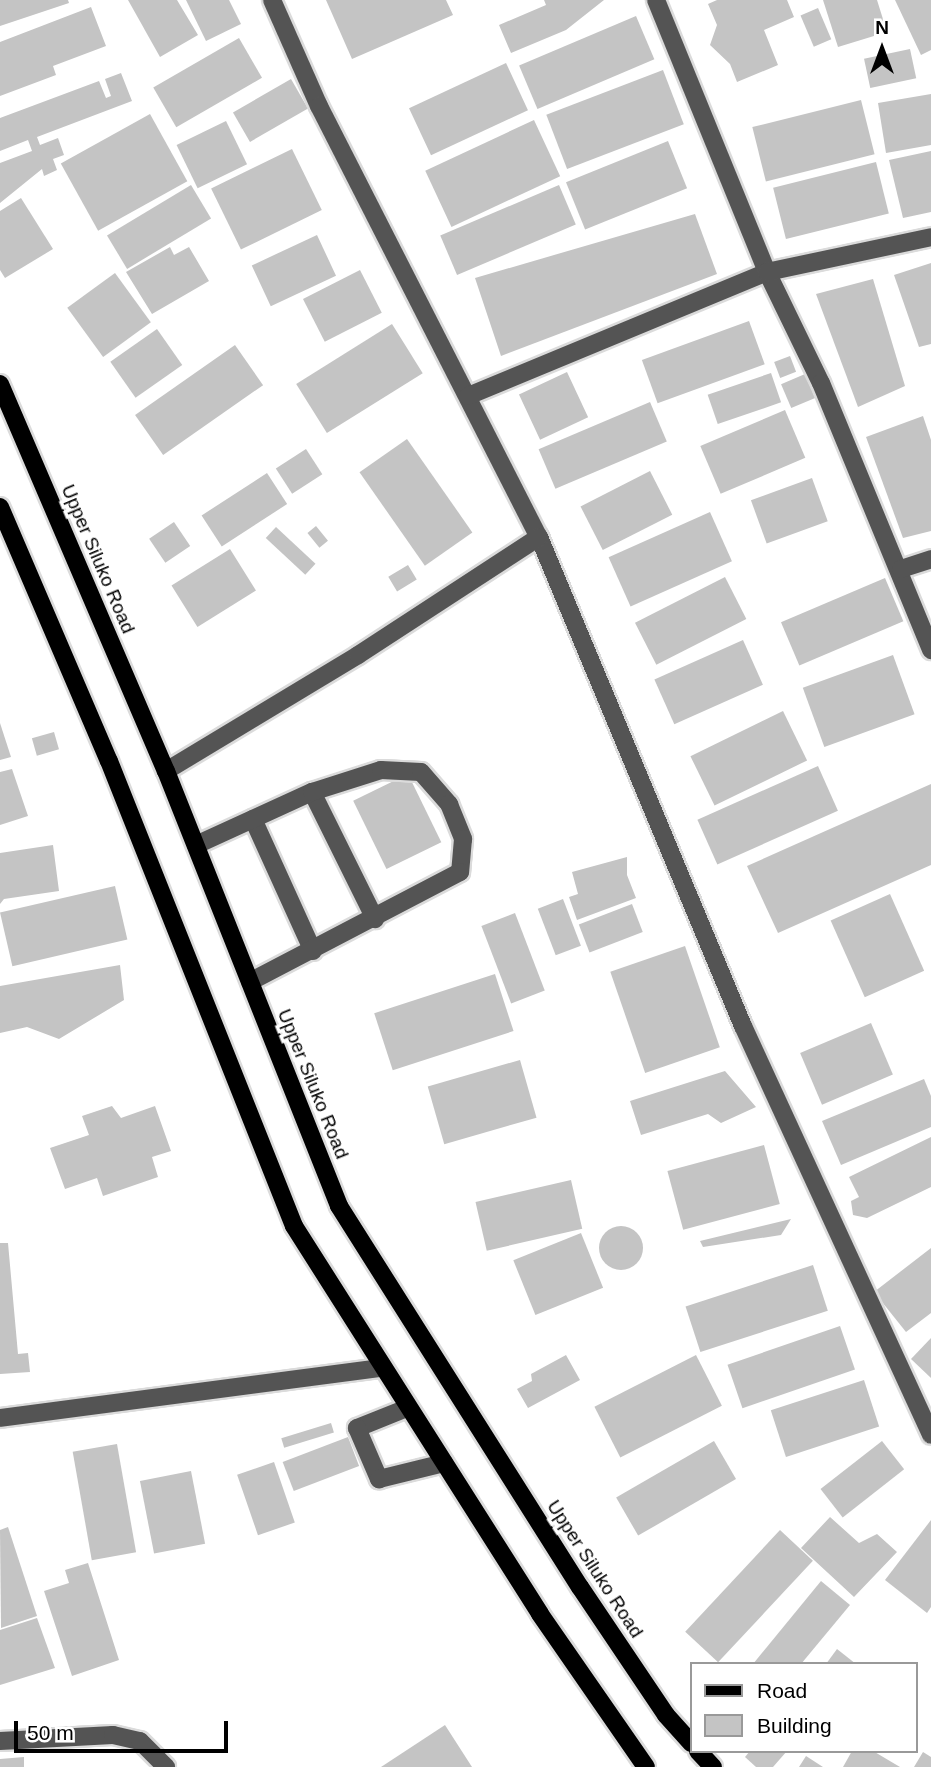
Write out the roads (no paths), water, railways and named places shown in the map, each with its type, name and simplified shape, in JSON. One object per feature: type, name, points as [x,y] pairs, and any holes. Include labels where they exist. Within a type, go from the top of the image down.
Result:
[{"type":"main road","name":"Upper Siluko Road","points":[[0,384],[166,771],[339,1206],[580,1587],[666,1715],[690,1742]]},
{"type":"main road","points":[[0,507],[110,761],[294,1226],[380,1368],[562,1647],[646,1767]]},
{"type":"main road","points":[[700,1753],[713,1767]]},
{"type":"street","points":[[272,0],[318,106],[539,537],[743,1026],[931,1435]]},
{"type":"street","points":[[656,0],[767,272],[901,569],[931,650]]},
{"type":"street","points":[[468,396],[767,272],[931,237]]},
{"type":"street","points":[[166,771],[358,655],[539,537]]},
{"type":"street","points":[[901,569],[931,559]]},
{"type":"street","points":[[196,845],[312,792],[362,774],[407,769],[421,772],[449,804],[463,839],[460,872],[375,919],[250,982]]},
{"type":"street","points":[[312,792],[375,919]]},
{"type":"street","points":[[253,818],[313,951]]},
{"type":"street","points":[[0,1418],[380,1368]]},
{"type":"street","points":[[407,1408],[357,1427],[379,1479],[444,1463]]},
{"type":"street","points":[[0,1741],[113,1735],[140,1741],[166,1767]]}]
